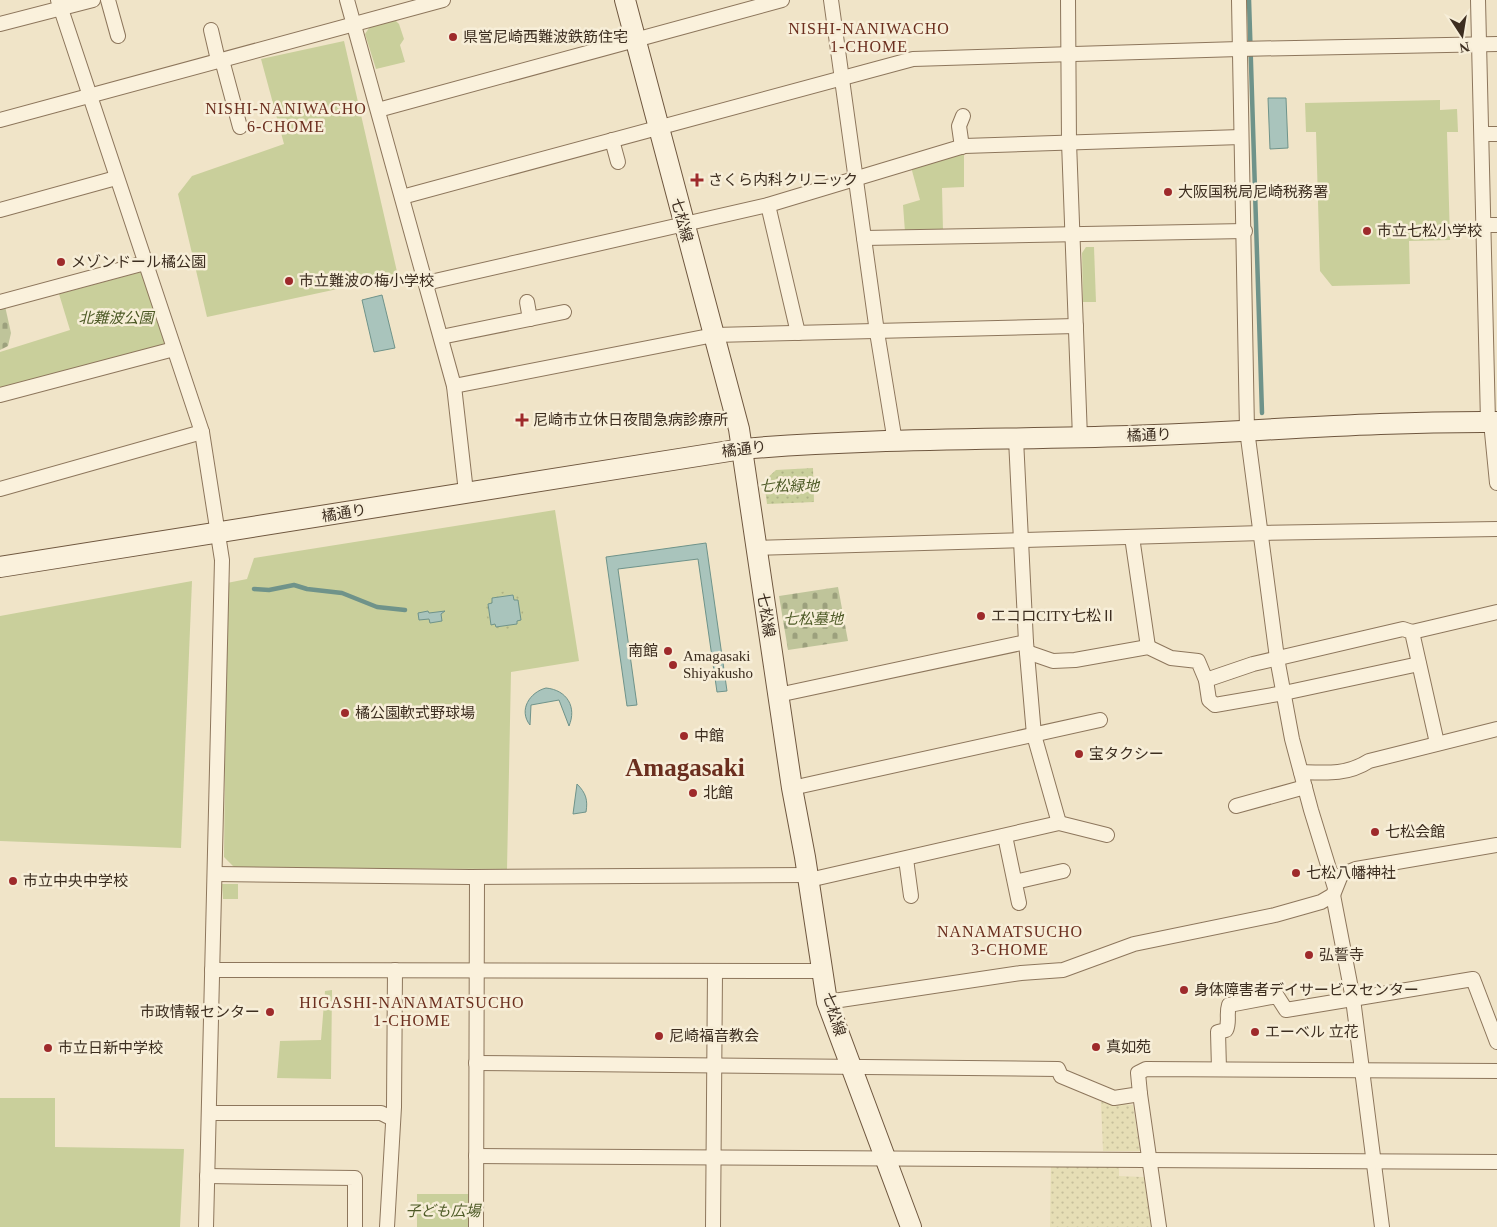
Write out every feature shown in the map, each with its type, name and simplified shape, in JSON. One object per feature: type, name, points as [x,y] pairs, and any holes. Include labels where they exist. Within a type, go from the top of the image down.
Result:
[{"type":"street","points":[[0,24],[59,4],[93,0]]},
{"type":"street","points":[[108,0],[118,36]]},
{"type":"street","points":[[347,0],[454,386],[466,492]]},
{"type":"street","points":[[0,120],[443,0]]},
{"type":"street","name":"七松線","points":[[625,0],[739,429],[755,548],[827,1002],[851,1066],[856,1094],[885,1157],[911,1227]]},
{"type":"street","points":[[378,110],[782,0]]},
{"type":"street","points":[[831,0],[837,80],[856,178],[894,442]]},
{"type":"street","points":[[1068,0],[1070,54],[1069,142],[1080,438]]},
{"type":"street","points":[[1238,0],[1245,231],[1247,430],[1277,658],[1301,772],[1334,892],[1353,999],[1382,1227]]},
{"type":"street","points":[[1478,0],[1482,134],[1490,225],[1492,422],[1497,483]]},
{"type":"street","points":[[59,4],[88,96],[202,432],[222,560],[206,1227]]},
{"type":"street","points":[[211,30],[240,127]]},
{"type":"street","points":[[402,197],[913,59],[1239,49],[1497,44]]},
{"type":"street","points":[[962,147],[960,126],[963,116]]},
{"type":"street","points":[[1482,134],[1497,134]]},
{"type":"street","points":[[426,283],[768,205],[962,147],[1241,137]]},
{"type":"street","points":[[612,140],[618,162]]},
{"type":"street","points":[[0,210],[116,178]]},
{"type":"street","points":[[768,205],[798,333]]},
{"type":"street","points":[[864,238],[1245,231]]},
{"type":"street","points":[[0,302],[145,263]]},
{"type":"street","points":[[526,302],[530,319]]},
{"type":"street","points":[[441,337],[564,312]]},
{"type":"street","points":[[454,386],[714,335],[1076,326]]},
{"type":"street","points":[[0,395],[174,348]]},
{"type":"street","name":"橘通り","points":[[0,566],[218,534],[466,492],[742,449],[801,444],[1080,438],[1247,430],[1492,422]]},
{"type":"street","points":[[0,489],[202,432]]},
{"type":"street","points":[[1016,439],[1026,647],[1034,735],[1059,823]]},
{"type":"street","points":[[755,548],[1262,533],[1497,530]]},
{"type":"street","points":[[1132,537],[1148,647]]},
{"type":"street","points":[[1206,680],[1277,658],[1403,628],[1412,632],[1497,612]]},
{"type":"street","points":[[1412,632],[1437,743]]},
{"type":"street","points":[[778,695],[1026,647],[1053,661],[1075,660],[1148,647],[1171,658],[1198,661],[1206,680],[1209,700],[1214,705],[1284,693],[1419,664]]},
{"type":"street","points":[[792,788],[1100,720]]},
{"type":"street","points":[[1301,772],[1340,773],[1358,768],[1368,761],[1497,729]]},
{"type":"street","points":[[1236,806],[1305,787]]},
{"type":"street","points":[[215,874],[477,877],[808,877],[906,859],[1059,823],[1107,835]]},
{"type":"street","points":[[1005,836],[1020,903]]},
{"type":"street","points":[[827,1002],[1021,973],[1063,970],[1134,944],[1275,915],[1321,902],[1334,892],[1341,874],[1356,869],[1497,845]]},
{"type":"street","points":[[906,859],[911,896]]},
{"type":"street","points":[[1015,882],[1063,871]]},
{"type":"street","points":[[476,1227],[477,877]]},
{"type":"street","points":[[212,970],[822,972]]},
{"type":"street","points":[[387,1227],[396,1037],[395,970]]},
{"type":"street","points":[[712,1227],[715,972]]},
{"type":"street","points":[[1219,1069],[1218,1032],[1226,1030],[1228,1024],[1226,1013],[1229,1005],[1276,996],[1286,1010],[1473,979],[1493,1019],[1497,1042]]},
{"type":"street","points":[[476,1063],[1058,1069],[1061,1076],[1114,1098],[1140,1094]]},
{"type":"street","points":[[1159,1227],[1138,1073],[1146,1069],[1497,1071]]},
{"type":"street","points":[[209,1112],[381,1113],[392,1118]]},
{"type":"street","points":[[476,1156],[1497,1162]]},
{"type":"street","points":[[207,1176],[355,1178],[355,1227]]},
{"type":"shaded area","points":[[1101,1102],[1133,1105],[1140,1151],[1103,1151]]},
{"type":"shaded area","points":[[1051,1165],[1119,1166],[1119,1176],[1144,1177],[1151,1227],[1050,1227]]},
{"type":"green space","points":[[395,20],[399,24],[404,39],[400,45],[405,62],[376,69],[365,34],[371,25]]},
{"type":"green space","points":[[344,41],[398,276],[207,317],[178,194],[192,176],[284,144],[261,59]]},
{"type":"green space","points":[[1440,100],[1440,110],[1457,109],[1458,132],[1447,132],[1450,240],[1409,241],[1410,284],[1332,286],[1320,271],[1316,132],[1306,132],[1305,103]]},
{"type":"green space","points":[[964,152],[964,187],[942,188],[943,231],[905,232],[903,205],[920,200],[911,167]]},
{"type":"green space","points":[[1086,247],[1094,247],[1096,302],[1083,302],[1082,253]]},
{"type":"green space","name":"北難波公園","points":[[141,272],[166,344],[0,388],[0,352],[70,330],[59,294]]},
{"type":"green space","points":[[5,306],[11,333],[8,346],[0,350],[0,308]]},
{"type":"green space","name":"七松緑地","points":[[813,468],[814,502],[767,504],[764,481],[776,470]]},
{"type":"green space","points":[[555,510],[579,661],[511,672],[507,869],[235,868],[224,857],[227,583],[247,579],[254,558]]},
{"type":"green space","points":[[192,581],[181,848],[0,841],[0,616]]},
{"type":"green space","name":"七松墓地","points":[[838,587],[848,641],[788,650],[779,596]]},
{"type":"green space","points":[[504,591],[518,596],[524,610],[519,624],[505,631],[491,626],[484,611],[489,598]],"holes":[[[518,600],[517,623],[496,626],[488,604]]]},
{"type":"green space","points":[[222,884],[238,884],[238,899],[223,899]]},
{"type":"green space","points":[[332,990],[331,1079],[277,1078],[280,1041],[321,1040],[325,991]]},
{"type":"green space","points":[[0,1098],[55,1098],[55,1147],[184,1149],[180,1227],[0,1227]]},
{"type":"green space","name":"子ども広場","points":[[417,1194],[470,1194],[470,1227],[417,1227]]},
{"type":"water","points":[[1268,98],[1286,98],[1288,148],[1270,149]]},
{"type":"water","points":[[382,295],[395,348],[374,352],[362,300]]},
{"type":"water","points":[[706,543],[727,691],[717,692],[698,559],[618,569],[637,705],[627,706],[606,557]]},
{"type":"water","points":[[513,595],[514,600],[518,600],[521,620],[517,621],[517,624],[496,627],[495,624],[491,625],[488,604],[492,603],[492,598]]},
{"type":"water","points":[[428,611],[429,613],[445,611],[441,614],[442,621],[430,623],[429,619],[419,620],[418,613]]},
{"type":"water","points":[[546,688],[553,689],[565,696],[572,712],[569,726],[559,700],[531,705],[530,725],[525,713],[528,702],[535,693]]},
{"type":"water","points":[[577,784],[586,797],[586,812],[573,814]]},
{"type":"waterway","points":[[1249,0],[1262,413]]},
{"type":"waterway","points":[[254,589],[269,590],[294,585],[307,589],[342,593],[377,607],[405,610]]},
{"type":"place","name":"県営尼崎西難波鉄筋住宅","points":[[453,37]]},
{"type":"place","name":"さくら内科クリニック","points":[[697,180]]},
{"type":"place","name":"大阪国税局尼崎税務署","points":[[1168,192]]},
{"type":"place","name":"市立七松小学校","points":[[1367,231]]},
{"type":"place","name":"メゾンドール橘公園","points":[[61,262]]},
{"type":"place","name":"市立難波の梅小学校","points":[[289,281]]},
{"type":"place","name":"尼崎市立休日夜間急病診療所","points":[[522,420]]},
{"type":"place","name":"エコロCITY七松Ⅱ","points":[[981,616]]},
{"type":"place","name":"南館","points":[[668,651]]},
{"type":"place","name":"Amagasaki Shiyakusho","points":[[673,665]]},
{"type":"place","name":"橘公園軟式野球場","points":[[345,713]]},
{"type":"place","name":"中館","points":[[684,736]]},
{"type":"place","name":"宝タクシー","points":[[1079,754]]},
{"type":"place","name":"北館","points":[[693,793]]},
{"type":"place","name":"七松会館","points":[[1375,832]]},
{"type":"place","name":"七松八幡神社","points":[[1296,873]]},
{"type":"place","name":"市立中央中学校","points":[[13,881]]},
{"type":"place","name":"弘誓寺","points":[[1309,955]]},
{"type":"place","name":"身体障害者デイサービスセンター","points":[[1184,990]]},
{"type":"place","name":"市政情報センター","points":[[270,1012]]},
{"type":"place","name":"エーベル 立花","points":[[1255,1032]]},
{"type":"place","name":"尼崎福音教会","points":[[659,1036]]},
{"type":"place","name":"真如苑","points":[[1096,1047]]},
{"type":"place","name":"市立日新中学校","points":[[48,1048]]},
{"type":"district","name":"NISHI-NANIWACHO 1-CHOME","points":[[869,37]]},
{"type":"district","name":"NISHI-NANIWACHO 6-CHOME","points":[[286,117]]},
{"type":"district","name":"Amagasaki","points":[[685,767]]},
{"type":"district","name":"NANAMATSUCHO 3-CHOME","points":[[1010,940]]},
{"type":"district","name":"HIGASHI-NANAMATSUCHO 1-CHOME","points":[[412,1011]]}]
